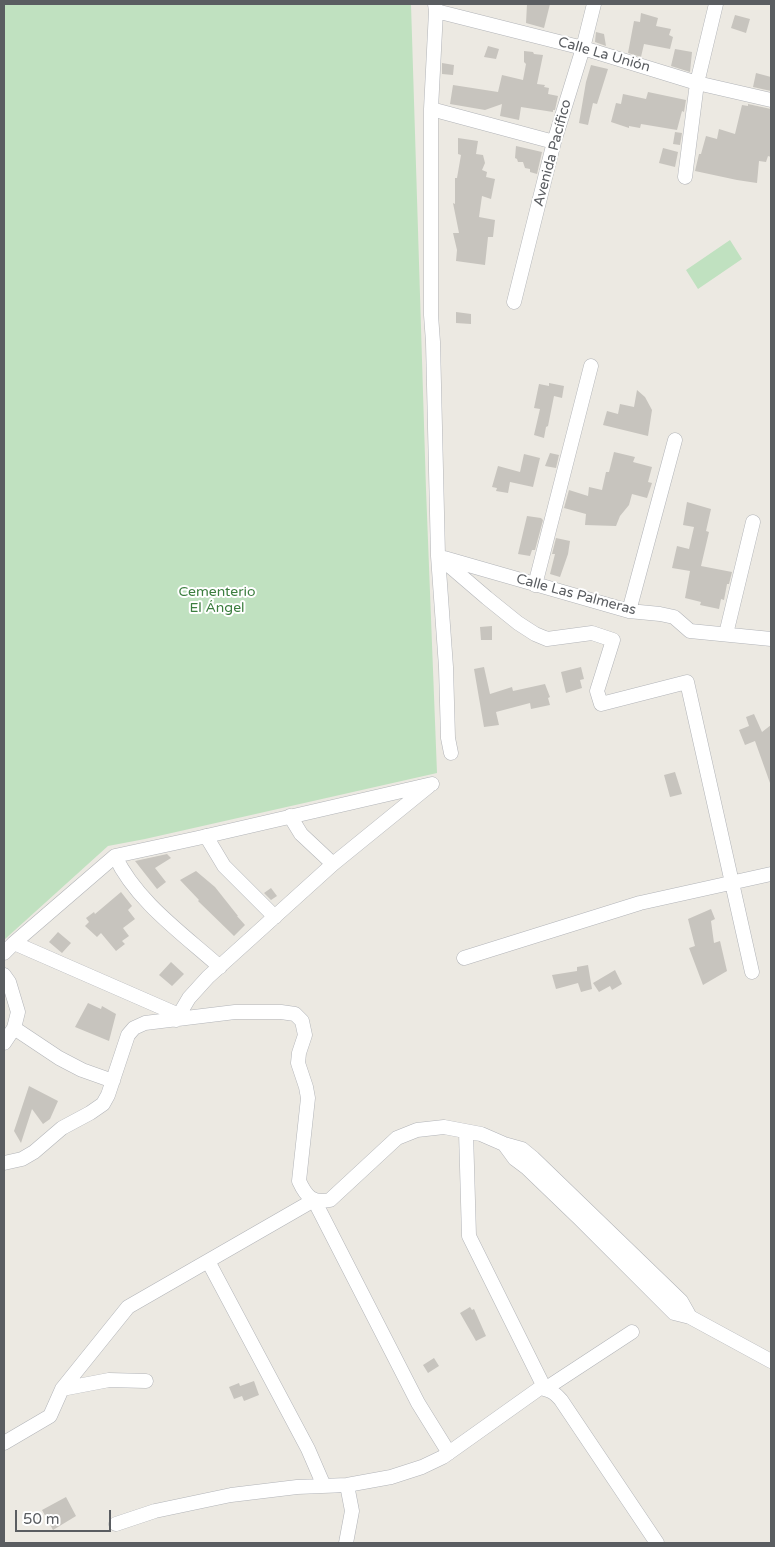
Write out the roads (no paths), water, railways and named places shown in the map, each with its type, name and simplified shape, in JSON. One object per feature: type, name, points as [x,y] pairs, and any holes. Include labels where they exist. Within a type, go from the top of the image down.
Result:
[{"type":"street","name":"Avenida Pacífico","points":[[514,302],[554,142],[584,48],[594,4]]},
{"type":"street","points":[[685,177],[697,83],[716,4]]},
{"type":"street","name":"Calle La Unión","points":[[435,7],[584,48],[697,83],[771,100]]},
{"type":"street","points":[[435,7],[431,109],[431,315],[438,556],[446,668],[448,738],[451,753]]},
{"type":"street","points":[[431,109],[554,142]]},
{"type":"street","points":[[534,585],[591,366]]},
{"type":"street","points":[[629,611],[675,440]]},
{"type":"street","points":[[726,634],[753,522]]},
{"type":"street","points":[[438,556],[518,623],[547,639],[592,632],[613,640],[597,691],[601,704],[687,682],[752,972]]},
{"type":"street","name":"Calle Las Palmeras","points":[[438,556],[629,611],[660,614],[674,618],[690,631],[771,639]]},
{"type":"street","points":[[4,954],[14,943],[115,856],[432,784],[333,864],[208,977],[189,998],[177,1017]]},
{"type":"street","points":[[290,816],[301,834],[333,864]]},
{"type":"street","points":[[206,836],[224,866],[275,917]]},
{"type":"street","points":[[115,856],[126,876],[152,906],[220,967]]},
{"type":"street","points":[[464,958],[640,903],[771,874]]},
{"type":"street","points":[[14,943],[177,1017]]},
{"type":"street","points":[[4,975],[9,982],[18,1012],[14,1028],[4,1043]]},
{"type":"street","points":[[4,1163],[22,1159],[34,1152],[62,1128],[103,1104],[113,1081],[128,1035],[134,1028],[145,1023],[177,1017],[235,1012],[281,1012],[295,1014],[302,1022],[305,1035],[298,1063],[308,1098],[300,1181],[305,1194],[314,1200],[322,1202],[330,1200],[397,1138],[418,1130],[444,1127],[481,1134],[504,1144],[515,1159],[580,1218],[674,1313],[690,1316],[771,1361]]},
{"type":"street","points":[[14,1028],[59,1058],[82,1070],[113,1081]]},
{"type":"street","points":[[466,1132],[469,1236],[545,1389]]},
{"type":"street","points":[[4,1442],[50,1416],[62,1389],[128,1307],[314,1200]]},
{"type":"street","points":[[314,1200],[418,1403],[449,1453]]},
{"type":"street","points":[[208,1261],[308,1449],[324,1486]]},
{"type":"street","points":[[545,1389],[632,1332]]},
{"type":"street","points":[[62,1389],[109,1380],[146,1381]]},
{"type":"street","points":[[116,1524],[155,1511],[231,1495],[297,1487],[347,1485],[391,1477],[422,1467],[449,1453],[540,1388],[549,1389],[561,1400],[658,1543]]},
{"type":"street","points":[[346,1543],[352,1512],[347,1485]]},
{"type":"park label","name":"Cementerio El Ángel","points":[[217,600]]}]
